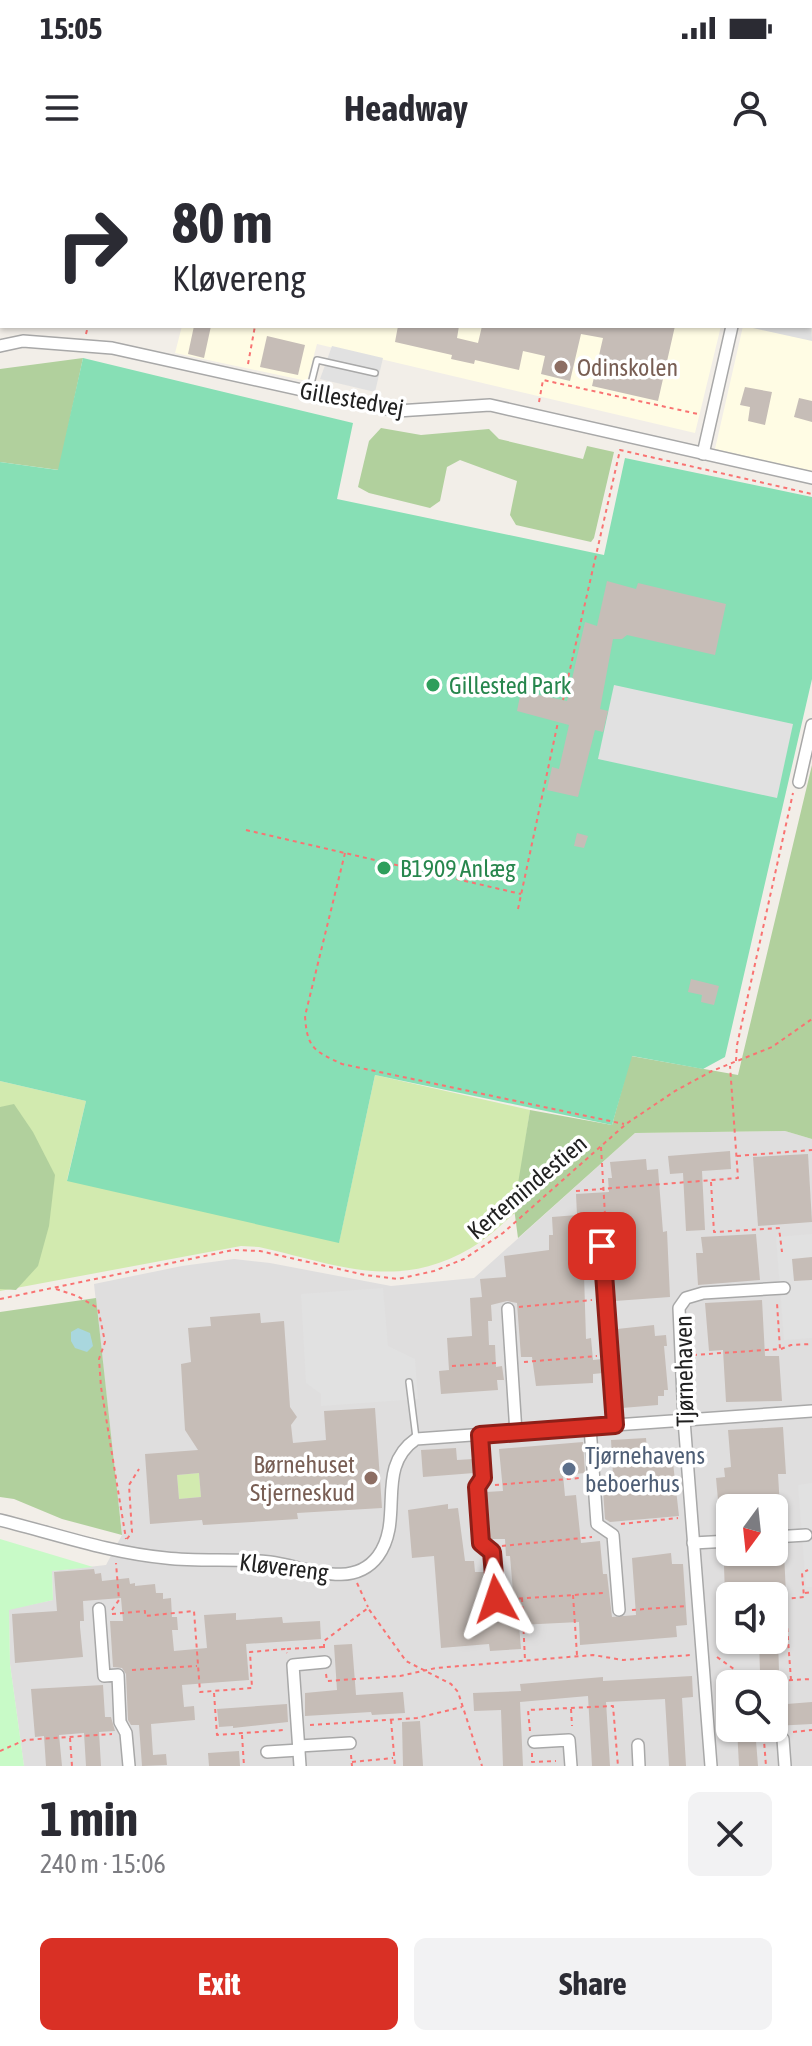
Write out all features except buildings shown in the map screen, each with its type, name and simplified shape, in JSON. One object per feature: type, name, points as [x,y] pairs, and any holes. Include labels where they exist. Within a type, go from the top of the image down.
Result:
[{"type":"street","points":[[703,454],[732,328]]},
{"type":"street","name":"Gillestedvej","points":[[0,346],[23,341],[112,348],[397,411],[490,405],[812,478]]},
{"type":"street","points":[[797,782],[812,725]]},
{"type":"street","points":[[602,1246],[615,1425]]},
{"type":"street","name":"Tjørnehaven","points":[[711,1766],[684,1420],[679,1308],[686,1298],[703,1293],[780,1288]]},
{"type":"street","points":[[508,1309],[516,1433]]},
{"type":"street","points":[[416,1439],[812,1411]]},
{"type":"street","points":[[590,1427],[597,1524],[613,1535],[619,1610]]},
{"type":"street","points":[[480,1435],[483,1478],[477,1487],[481,1543],[492,1552],[496,1599]]},
{"type":"street","name":"Kløvereng","points":[[0,1520],[77,1543],[121,1552],[168,1559],[268,1562],[327,1575],[353,1573],[378,1557],[385,1543],[397,1457],[416,1439]]},
{"type":"street","points":[[788,1536],[806,1535]]},
{"type":"street","points":[[693,1543],[716,1542]]},
{"type":"street","points":[[99,1609],[104,1676],[118,1675],[120,1722],[126,1733],[129,1766]]},
{"type":"street","points":[[300,1766],[293,1665],[325,1662]]},
{"type":"street","points":[[534,1742],[569,1740],[571,1766]]},
{"type":"street","points":[[783,1742],[785,1766]]},
{"type":"street","points":[[267,1752],[350,1743]]},
{"type":"street","points":[[638,1745],[639,1766]]},
{"type":"lane","points":[[308,393],[317,360],[375,373]]},
{"type":"lane","points":[[409,1382],[416,1439]]},
{"type":"path","points":[[244,377],[255,328]]},
{"type":"path","points":[[535,414],[543,380],[711,417]]},
{"type":"path","points":[[563,700],[620,450],[812,494]]},
{"type":"path","points":[[518,909],[558,722]]},
{"type":"path","points":[[736,1062],[737,1045],[797,782]]},
{"type":"path","points":[[246,830],[521,894]]},
{"type":"path","points":[[345,853],[305,1016],[306,1036],[313,1049],[342,1064],[626,1124]]},
{"type":"path","name":"Kertemindestien","points":[[0,1299],[233,1250],[260,1251],[387,1278],[398,1279],[434,1271],[464,1259],[503,1233],[626,1124],[675,1091],[772,1047],[812,1019]]},
{"type":"path","points":[[576,1191],[738,1178],[730,1065]]},
{"type":"path","points":[[601,1146],[607,1243],[602,1246]]},
{"type":"path","points":[[736,1156],[812,1150]]},
{"type":"path","points":[[710,1180],[714,1232],[779,1228],[782,1252]]},
{"type":"path","points":[[780,1288],[780,1349]]},
{"type":"path","points":[[55,1289],[77,1296],[98,1308],[105,1342],[99,1359],[101,1387],[127,1540],[132,1532],[129,1485],[139,1469]]},
{"type":"path","points":[[508,1309],[606,1299]]},
{"type":"path","points":[[680,1356],[812,1344]]},
{"type":"path","points":[[452,1366],[610,1355]]},
{"type":"path","points":[[477,1487],[593,1477]]},
{"type":"path","points":[[600,1527],[691,1517]]},
{"type":"path","points":[[486,1548],[613,1535]]},
{"type":"path","points":[[121,1552],[116,1562],[119,1600],[109,1614],[145,1611],[145,1616],[194,1611],[200,1692],[252,1688],[250,1652],[324,1647]]},
{"type":"path","points":[[791,1681],[785,1599],[804,1597],[802,1573],[808,1570]]},
{"type":"path","points":[[353,1573],[368,1608],[406,1661],[451,1684],[458,1692],[482,1766]]},
{"type":"path","points":[[496,1599],[618,1592]]},
{"type":"path","points":[[804,1593],[812,1592]]},
{"type":"path","points":[[573,1595],[577,1657]]},
{"type":"path","points":[[522,1598],[525,1661]]},
{"type":"path","points":[[619,1610],[698,1605]]},
{"type":"path","points":[[324,1641],[368,1608]]},
{"type":"path","points":[[285,1649],[293,1665]]},
{"type":"path","points":[[325,1662],[327,1681],[593,1655],[623,1660],[715,1655],[736,1670]]},
{"type":"path","points":[[118,1675],[121,1671],[198,1666]]},
{"type":"path","points":[[788,1681],[812,1679]]},
{"type":"path","points":[[214,1691],[217,1735],[417,1718],[463,1707]]},
{"type":"path","points":[[569,1740],[571,1708]]},
{"type":"path","points":[[391,1720],[395,1766]]},
{"type":"path","points":[[0,1751],[25,1740],[126,1733]]},
{"type":"path","points":[[242,1733],[244,1766]]},
{"type":"path","points":[[70,1737],[72,1766]]},
{"type":"path","points":[[764,1742],[766,1766]]},
{"type":"path","points":[[352,1762],[394,1758]]},
{"type":"shaded area","name":"Odinskolen","points":[[181,328],[721,328],[695,433],[317,344],[307,381],[175,353]]},
{"type":"shaded area","points":[[743,328],[812,328],[812,471],[715,449]]},
{"type":"shaded area","points":[[753,328],[812,328],[812,341]]},
{"type":"shaded area","points":[[332,346],[383,358],[375,392],[320,379]]},
{"type":"shaded area","points":[[614,685],[793,724],[777,798],[598,759]]},
{"type":"shaded area","points":[[785,1131],[812,1139],[812,1766],[24,1766],[10,1664],[9,1609],[53,1600],[52,1571],[106,1565],[122,1535],[94,1284],[234,1259],[391,1286],[474,1278],[635,1133]]},
{"type":"shaded area","points":[[812,1234],[812,1338],[784,1340],[776,1237]]},
{"type":"shaded area","points":[[383,1288],[388,1346],[415,1359],[418,1399],[321,1406],[321,1394],[306,1383],[301,1294]]},
{"type":"shaded area","points":[[812,1483],[812,1587],[806,1587],[798,1485]]},
{"type":"green space","points":[[83,358],[59,470],[0,462],[0,369]]},
{"type":"green space","name":"B1909 Anlæg","points":[[83,358],[353,423],[337,499],[604,555],[625,458],[812,497],[812,679],[725,1057],[703,1069],[632,1056],[612,1125],[375,1075],[339,1243],[67,1181],[86,1101],[0,1081],[0,462],[58,470]]},
{"type":"green space","points":[[381,428],[421,435],[489,429],[499,439],[583,459],[587,446],[614,452],[594,538],[591,542],[516,525],[510,515],[517,481],[460,460],[447,467],[440,501],[430,508],[369,493],[358,487],[369,441]]},
{"type":"green space","points":[[812,765],[812,1139],[785,1131],[635,1133],[518,1238],[514,1208],[530,1110],[612,1125],[631,1056],[738,1075]]},
{"type":"green space","points":[[375,1075],[530,1110],[515,1213],[471,1248],[444,1261],[392,1272],[340,1266],[259,1247],[241,1246],[0,1291],[0,1081],[86,1101],[67,1180],[339,1242]]},
{"type":"green space","points":[[14,1104],[33,1132],[55,1175],[49,1226],[38,1266],[16,1290],[0,1289],[0,1107]]},
{"type":"green space","points":[[96,1298],[122,1535],[62,1519],[14,1499],[0,1497],[0,1312]]},
{"type":"green space","points":[[199,1473],[201,1497],[179,1499],[177,1475]]},
{"type":"green space","points":[[0,1539],[93,1567],[52,1571],[53,1600],[9,1610],[10,1664],[24,1766],[0,1766]]},
{"type":"water","points":[[78,1328],[90,1333],[93,1346],[87,1352],[75,1348],[71,1341],[71,1332]]},
{"type":"place","name":"Odinskolen","points":[[561,367]]},
{"type":"place","name":"Gillested Park","points":[[433,685]]},
{"type":"place","name":"B1909 Anlæg","points":[[384,868]]},
{"type":"place","name":"Tjørnehavens beboerhus","points":[[569,1469]]},
{"type":"place","name":"Børnehuset Stjerneskud","points":[[371,1478]]},
{"type":"route","points":[[496,1599],[492,1552],[481,1543],[477,1487],[483,1478],[480,1435],[615,1425],[602,1246]]}]
